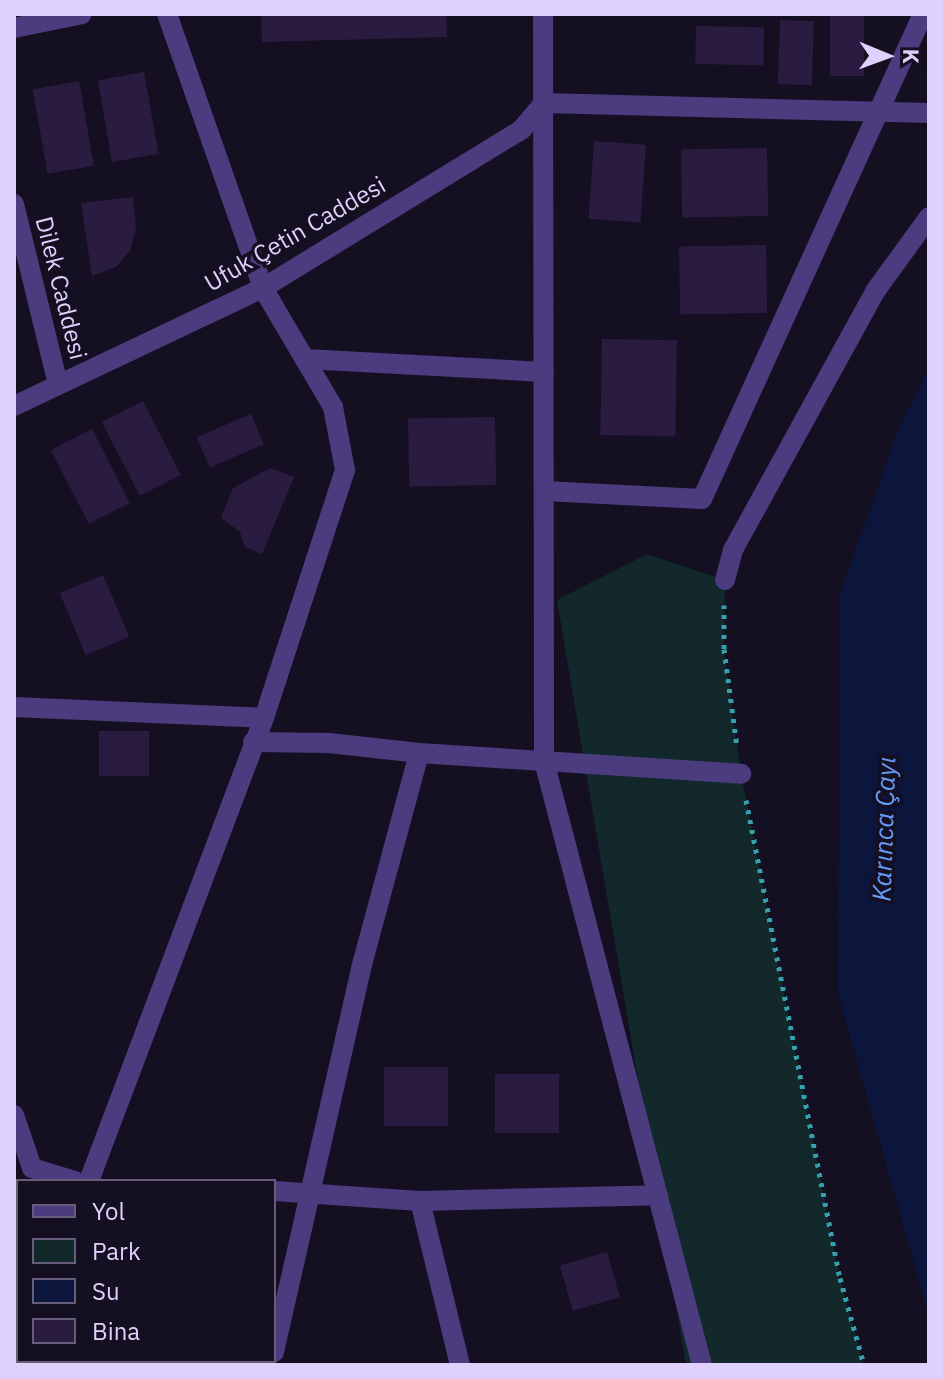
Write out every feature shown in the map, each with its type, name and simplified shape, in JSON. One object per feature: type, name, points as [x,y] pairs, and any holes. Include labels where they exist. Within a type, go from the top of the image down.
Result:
[{"type":"street","points":[[14,28],[82,14]]},
{"type":"street","points":[[90,1179],[264,718],[345,470],[333,407],[263,288],[167,14]]},
{"type":"street","points":[[543,14],[544,761],[702,1365]]},
{"type":"street","points":[[544,491],[702,499],[923,14]]},
{"type":"street","points":[[544,103],[929,113]]},
{"type":"street","name":"Ufuk Çetin Caddesi","points":[[14,406],[263,288],[522,129],[544,103]]},
{"type":"street","name":"Dilek Caddesi","points":[[14,204],[58,384]]},
{"type":"street","points":[[725,580],[733,550],[876,290],[929,217]]},
{"type":"street","points":[[305,359],[544,372]]},
{"type":"street","points":[[14,707],[264,718]]},
{"type":"street","points":[[253,742],[329,743],[419,753],[741,774]]},
{"type":"street","points":[[276,1343],[363,961],[419,753]]},
{"type":"street","points":[[14,1115],[32,1168],[68,1179]]},
{"type":"street","points":[[276,1191],[420,1201],[658,1195]]},
{"type":"street","points":[[420,1201],[460,1365]]},
{"type":"path","points":[[725,580],[724,649],[741,774],[840,1278],[864,1365]]},
{"type":"green space","points":[[647,554],[725,580],[724,649],[741,774],[840,1278],[864,1365],[686,1365],[557,600]]},
{"type":"water","name":"Karınca Çayı","points":[[929,369],[929,1317],[838,993],[840,594],[900,425]]},
{"type":"building","points":[[261,14],[446,14],[447,37],[262,42]]},
{"type":"building","points":[[830,14],[864,14],[864,76],[830,76]]},
{"type":"building","points":[[780,20],[814,21],[812,85],[778,84]]},
{"type":"building","points":[[696,26],[764,27],[763,65],[695,64]]},
{"type":"building","points":[[144,72],[158,154],[112,162],[98,80]]},
{"type":"building","points":[[79,81],[94,166],[48,174],[33,89]]},
{"type":"building","points":[[594,141],[646,145],[640,222],[589,219]]},
{"type":"building","points":[[767,148],[768,216],[682,217],[681,150]]},
{"type":"building","points":[[133,197],[136,228],[130,251],[116,267],[92,276],[81,203]]},
{"type":"building","points":[[766,245],[767,313],[680,315],[679,247]]},
{"type":"building","points":[[602,339],[677,340],[675,436],[600,435]]},
{"type":"building","points":[[143,401],[181,475],[140,496],[102,422]]},
{"type":"building","points":[[251,414],[264,444],[210,467],[197,437]]},
{"type":"building","points":[[495,417],[496,485],[409,487],[408,419]]},
{"type":"building","points":[[92,429],[130,503],[89,524],[51,450]]},
{"type":"building","points":[[270,468],[294,477],[262,554],[245,547],[240,532],[221,518],[233,488]]},
{"type":"building","points":[[103,575],[129,637],[86,655],[60,593]]},
{"type":"building","points":[[99,731],[149,731],[149,776],[99,776]]},
{"type":"building","points":[[384,1067],[448,1067],[448,1126],[384,1126]]},
{"type":"building","points":[[495,1074],[559,1074],[559,1133],[495,1133]]},
{"type":"building","points":[[607,1252],[620,1297],[573,1311],[560,1266]]}]
